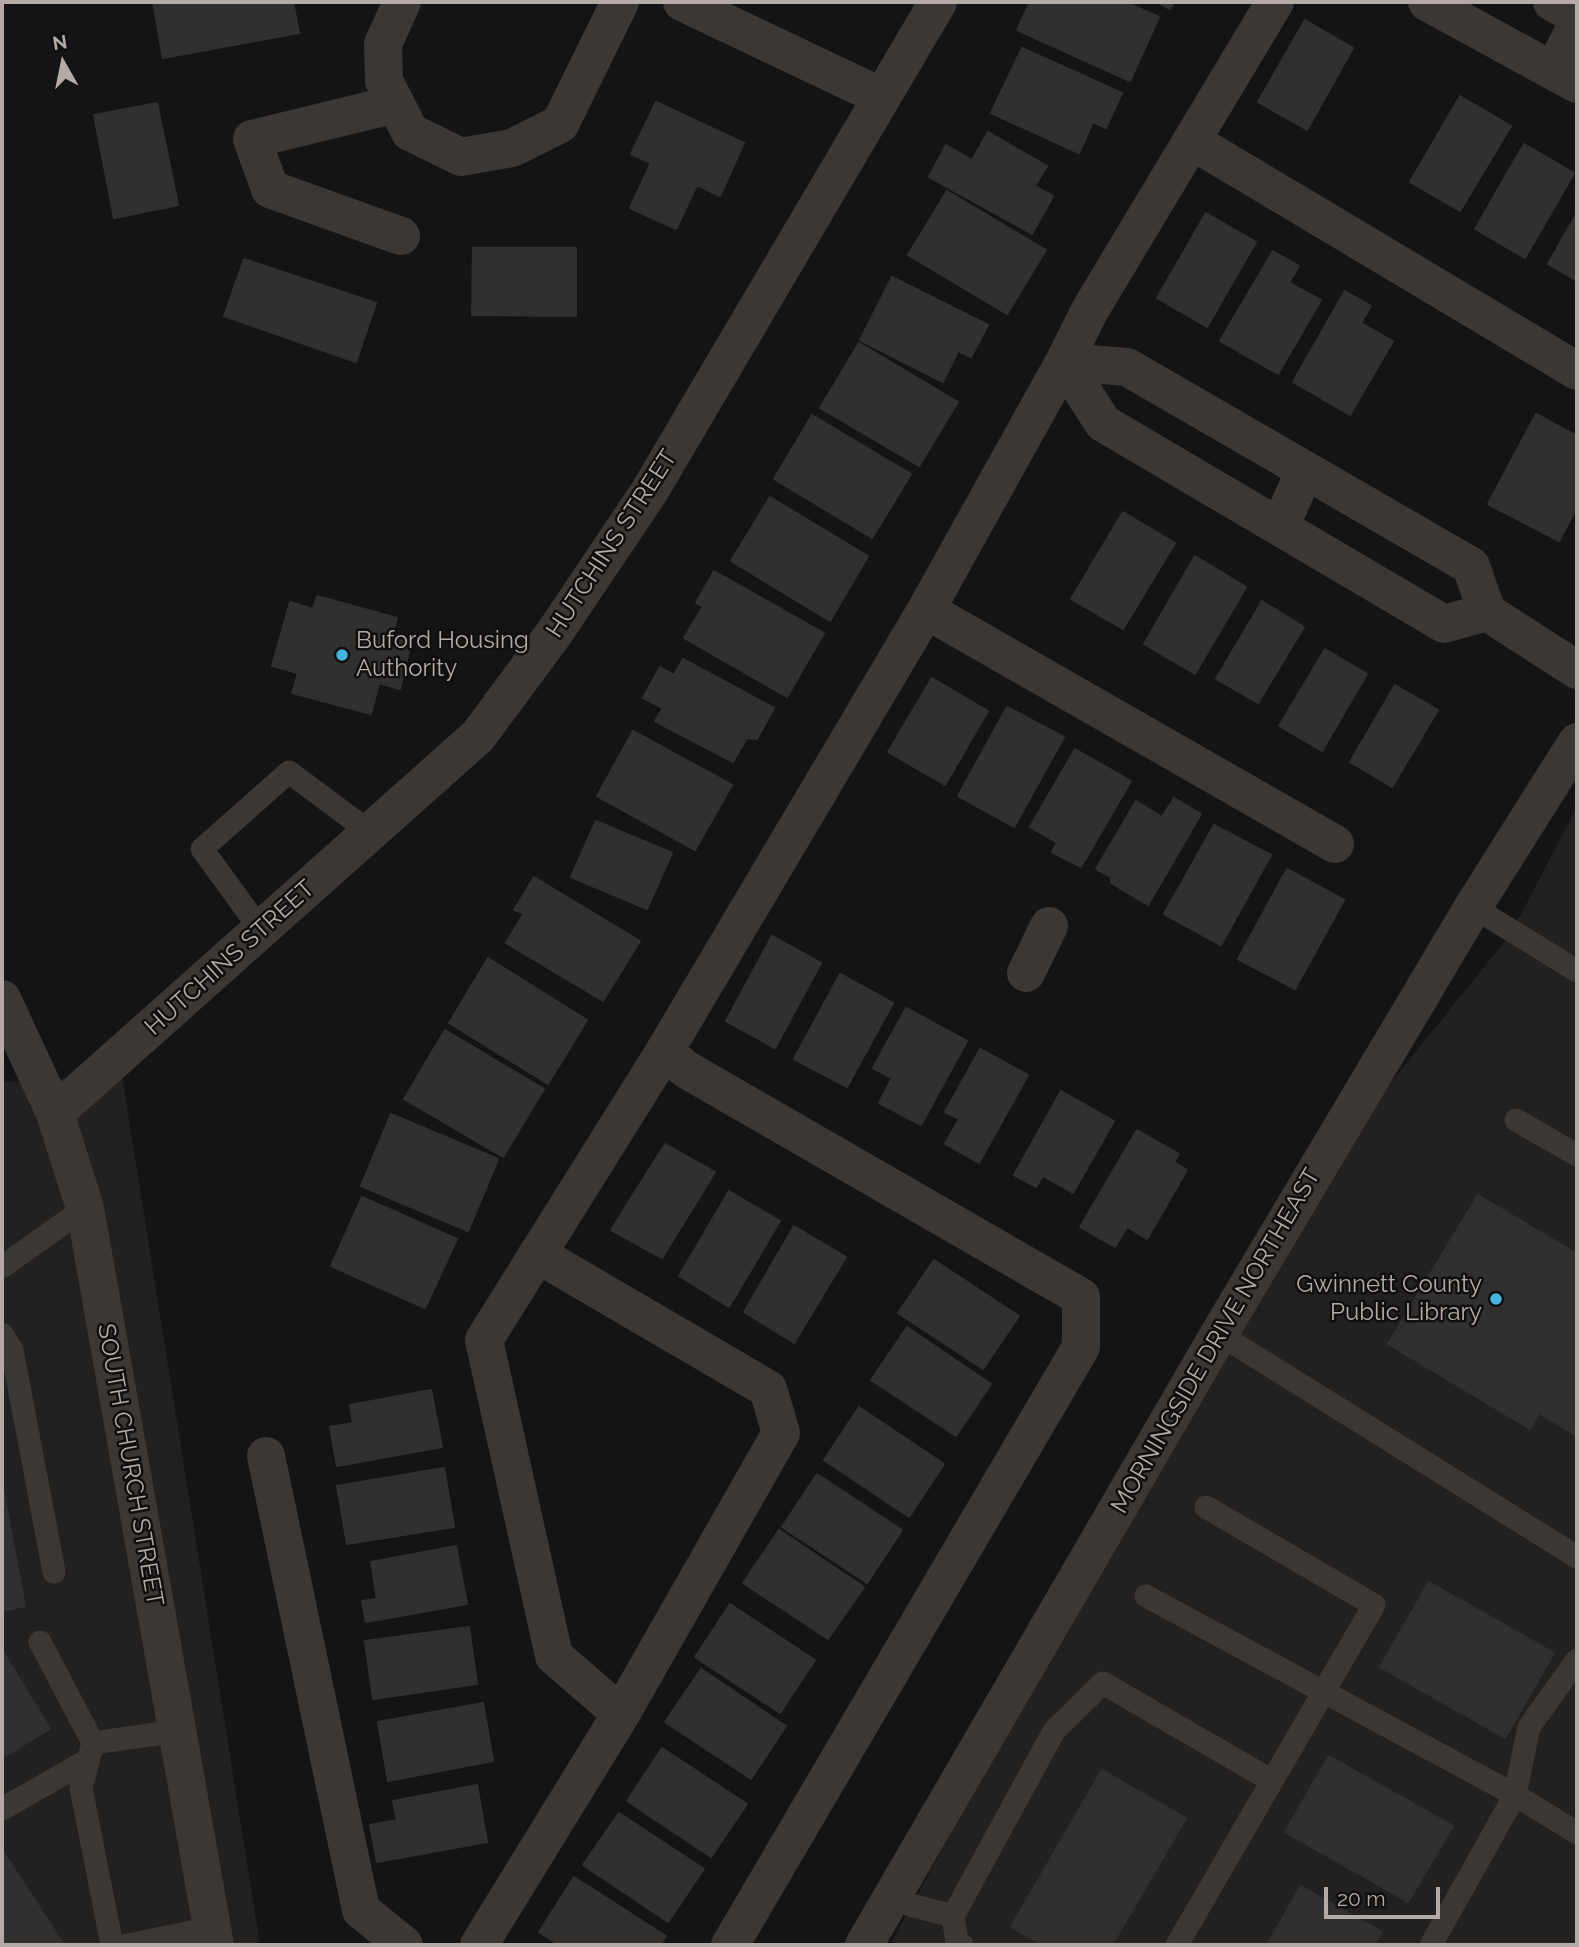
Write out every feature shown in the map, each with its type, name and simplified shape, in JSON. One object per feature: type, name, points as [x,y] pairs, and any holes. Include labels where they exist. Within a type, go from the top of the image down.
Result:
[{"type":"street","points":[[402,2],[383,44],[384,81],[410,132],[461,157],[512,148],[560,124],[620,2]]},
{"type":"street","points":[[682,2],[880,96]]},
{"type":"street","name":"HUTCHINS STREET","points":[[55,1113],[478,736],[555,632],[649,492],[880,96],[938,2]]},
{"type":"street","points":[[621,1714],[554,1656],[484,1340],[664,1052],[926,610],[1065,362],[1090,310],[1275,2]]},
{"type":"street","points":[[1427,2],[1565,78],[1577,25]]},
{"type":"street","points":[[1552,2],[1577,16]]},
{"type":"street","points":[[396,104],[252,139],[270,190],[401,236]]},
{"type":"street","points":[[1192,141],[1577,371]]},
{"type":"street","points":[[1065,362],[1127,367],[1471,566],[1487,612],[1577,670]]},
{"type":"street","points":[[1065,362],[1103,423],[1444,624],[1487,612]]},
{"type":"street","points":[[1280,527],[1305,470]]},
{"type":"street","points":[[926,610],[1335,844]]},
{"type":"street","name":"MORNINGSIDE DRIVE NORTHEAST","points":[[864,1945],[1219,1334],[1473,907],[1577,743]]},
{"type":"street","points":[[1026,973],[1049,926]]},
{"type":"street","name":"SOUTH CHURCH STREET","points":[[2,999],[55,1113],[85,1208],[213,1937]]},
{"type":"street","points":[[664,1052],[687,1070],[1081,1297],[1082,1347],[730,1945]]},
{"type":"street","points":[[479,1945],[621,1714],[781,1433],[768,1389],[537,1254]]},
{"type":"street","points":[[266,1456],[361,1910],[404,1945]]},
{"type":"lane","points":[[261,930],[202,849],[289,772],[371,833]]},
{"type":"lane","points":[[1473,907],[1577,971]]},
{"type":"lane","points":[[1516,1120],[1577,1155]]},
{"type":"lane","points":[[2,1267],[85,1208]]},
{"type":"lane","points":[[2,1334],[12,1350],[54,1572]]},
{"type":"lane","points":[[1219,1334],[1577,1557]]},
{"type":"lane","points":[[1177,1945],[1374,1605],[1206,1507]]},
{"type":"lane","points":[[1146,1596],[1515,1795],[1577,1833]]},
{"type":"lane","points":[[40,1642],[91,1751],[81,1788],[112,1945]]},
{"type":"lane","points":[[1431,1945],[1515,1795],[1529,1727],[1577,1660]]},
{"type":"lane","points":[[962,1945],[957,1942],[953,1916],[1054,1731],[1103,1683],[1272,1781]]},
{"type":"lane","points":[[2,1808],[91,1751],[177,1731]]},
{"type":"lane","points":[[891,1900],[953,1916]]},
{"type":"lane","points":[[128,1945],[213,1937]]},
{"type":"shaded area","points":[[1577,807],[1577,1945],[890,1945],[1296,1200],[1510,935]]},
{"type":"shaded area","points":[[122,1076],[260,1945],[2,1945],[2,1082]]},
{"type":"building","points":[[153,2],[293,2],[299,33],[163,58]]},
{"type":"building","points":[[1030,2],[1125,2],[1159,17],[1130,81],[1017,30]]},
{"type":"building","points":[[1157,2],[1174,2],[1170,9]]},
{"type":"building","points":[[1305,20],[1353,48],[1307,130],[1258,102]]},
{"type":"building","points":[[1022,48],[1122,93],[1106,128],[1093,122],[1079,153],[991,113]]},
{"type":"building","points":[[1460,96],[1511,126],[1460,211],[1410,182]]},
{"type":"building","points":[[656,102],[744,143],[720,196],[697,185],[676,229],[630,208],[651,163],[631,154]]},
{"type":"building","points":[[157,103],[178,205],[114,218],[94,115]]},
{"type":"building","points":[[988,132],[1047,166],[1035,186],[1053,196],[1032,234],[929,177],[946,145],[972,160]]},
{"type":"building","points":[[1524,144],[1574,173],[1525,258],[1475,229]]},
{"type":"building","points":[[947,191],[1046,250],[1007,314],[908,255]]},
{"type":"building","points":[[1206,213],[1256,242],[1207,327],[1157,298]]},
{"type":"building","points":[[1577,213],[1577,281],[1548,264]]},
{"type":"building","points":[[473,248],[576,248],[576,316],[472,315]]},
{"type":"building","points":[[1273,251],[1299,266],[1289,283],[1321,300],[1278,374],[1220,341]]},
{"type":"building","points":[[244,259],[376,303],[356,362],[224,316]]},
{"type":"building","points":[[892,277],[988,325],[971,357],[958,351],[943,382],[860,340]]},
{"type":"building","points":[[1345,291],[1371,306],[1361,323],[1393,341],[1350,415],[1293,382]]},
{"type":"building","points":[[859,343],[958,402],[919,466],[820,408]]},
{"type":"building","points":[[1536,414],[1577,436],[1577,507],[1559,541],[1488,504]]},
{"type":"building","points":[[812,415],[911,474],[872,538],[774,479]]},
{"type":"building","points":[[770,497],[868,556],[830,621],[731,561]]},
{"type":"building","points":[[1123,512],[1175,543],[1123,629],[1071,599]]},
{"type":"building","points":[[1195,556],[1246,587],[1195,674],[1144,644]]},
{"type":"building","points":[[714,571],[824,633],[787,697],[684,638],[703,606],[696,603]]},
{"type":"building","name":"Buford Housing Authority","points":[[317,596],[397,618],[391,638],[411,643],[400,689],[379,683],[371,714],[292,693],[298,673],[272,666],[290,602],[313,609]]},
{"type":"building","points":[[1262,601],[1304,627],[1258,703],[1216,679]]},
{"type":"building","points":[[1325,649],[1367,674],[1322,751],[1279,726]]},
{"type":"building","points":[[683,659],[774,708],[757,739],[747,738],[733,762],[655,721],[663,708],[643,698],[660,667],[674,675]]},
{"type":"building","points":[[932,678],[988,711],[945,785],[888,752]]},
{"type":"building","points":[[1395,685],[1438,710],[1392,787],[1350,762]]},
{"type":"building","points":[[1007,707],[1064,737],[1014,827],[958,796]]},
{"type":"building","points":[[633,731],[732,785],[695,850],[597,796]]},
{"type":"building","points":[[1075,749],[1131,781],[1081,867],[1052,852],[1057,843],[1030,827]]},
{"type":"building","points":[[1174,798],[1201,814],[1148,905],[1111,883],[1111,877],[1096,869],[1136,801],[1162,817]]},
{"type":"building","points":[[596,821],[672,853],[647,909],[571,877]]},
{"type":"building","points":[[1214,825],[1271,855],[1221,945],[1164,914]]},
{"type":"building","points":[[1287,869],[1344,900],[1295,989],[1238,959]]},
{"type":"building","points":[[534,877],[640,941],[603,1001],[506,943],[524,913],[514,910]]},
{"type":"building","points":[[772,936],[821,963],[775,1048],[726,1021]]},
{"type":"building","points":[[488,958],[587,1020],[548,1084],[449,1023]]},
{"type":"building","points":[[840,974],[893,1003],[847,1087],[794,1059]]},
{"type":"building","points":[[906,1008],[967,1041],[921,1125],[879,1103],[892,1078],[873,1068]]},
{"type":"building","points":[[445,1030],[544,1089],[503,1157],[404,1099]]},
{"type":"building","points":[[980,1049],[1028,1075],[979,1163],[945,1144],[959,1119],[945,1112]]},
{"type":"building","points":[[1061,1091],[1114,1121],[1073,1193],[1043,1176],[1036,1187],[1014,1175]]},
{"type":"building","points":[[391,1114],[498,1159],[468,1231],[361,1186]]},
{"type":"building","points":[[1137,1130],[1179,1154],[1174,1162],[1187,1170],[1147,1239],[1127,1227],[1115,1247],[1080,1227]]},
{"type":"building","points":[[665,1144],[715,1172],[662,1258],[611,1230]]},
{"type":"building","points":[[729,1191],[780,1221],[729,1307],[679,1276]]},
{"type":"building","name":"Gwinnett County Public Library","points":[[1478,1195],[1577,1254],[1577,1436],[1539,1413],[1530,1429],[1388,1344]]},
{"type":"building","points":[[362,1197],[457,1239],[425,1308],[331,1266]]},
{"type":"building","points":[[794,1226],[846,1257],[794,1343],[744,1312]]},
{"type":"building","points":[[934,1260],[1019,1316],[983,1369],[898,1313]]},
{"type":"building","points":[[907,1327],[991,1384],[956,1436],[871,1380]]},
{"type":"building","points":[[431,1390],[442,1447],[337,1466],[330,1427],[353,1423],[350,1405]]},
{"type":"building","points":[[859,1407],[944,1464],[909,1517],[824,1460]]},
{"type":"building","points":[[444,1468],[454,1527],[347,1544],[337,1486]]},
{"type":"building","points":[[817,1474],[902,1530],[867,1583],[782,1527]]},
{"type":"building","points":[[2,1484],[25,1606],[2,1611]]},
{"type":"building","points":[[779,1530],[864,1587],[828,1639],[743,1583]]},
{"type":"building","points":[[456,1546],[467,1604],[366,1622],[362,1601],[377,1599],[371,1562]]},
{"type":"building","points":[[1429,1582],[1554,1653],[1505,1738],[1380,1667]]},
{"type":"building","points":[[730,1604],[815,1660],[780,1713],[695,1657]]},
{"type":"building","points":[[469,1627],[477,1684],[373,1699],[365,1641]]},
{"type":"building","points":[[2,1650],[50,1729],[2,1758]]},
{"type":"building","points":[[701,1669],[786,1726],[751,1779],[665,1722]]},
{"type":"building","points":[[483,1703],[493,1761],[388,1781],[378,1722]]},
{"type":"building","points":[[662,1748],[747,1804],[711,1857],[627,1801]]},
{"type":"building","points":[[1329,1756],[1453,1826],[1408,1902],[1285,1832]]},
{"type":"building","points":[[1102,1770],[1186,1818],[1112,1945],[1043,1945],[1011,1927]]},
{"type":"building","points":[[477,1785],[487,1842],[377,1862],[370,1825],[397,1820],[393,1801]]},
{"type":"building","points":[[619,1813],[704,1869],[668,1922],[583,1865]]},
{"type":"building","points":[[2,1850],[64,1945],[2,1945]]},
{"type":"building","points":[[574,1877],[666,1936],[660,1945],[559,1945],[539,1932]]},
{"type":"building","points":[[1301,1886],[1382,1932],[1374,1945],[1267,1945]]},
{"type":"place","name":"Buford Housing Authority","points":[[342,655]]},
{"type":"place","name":"Gwinnett County Public Library","points":[[1496,1299]]}]
